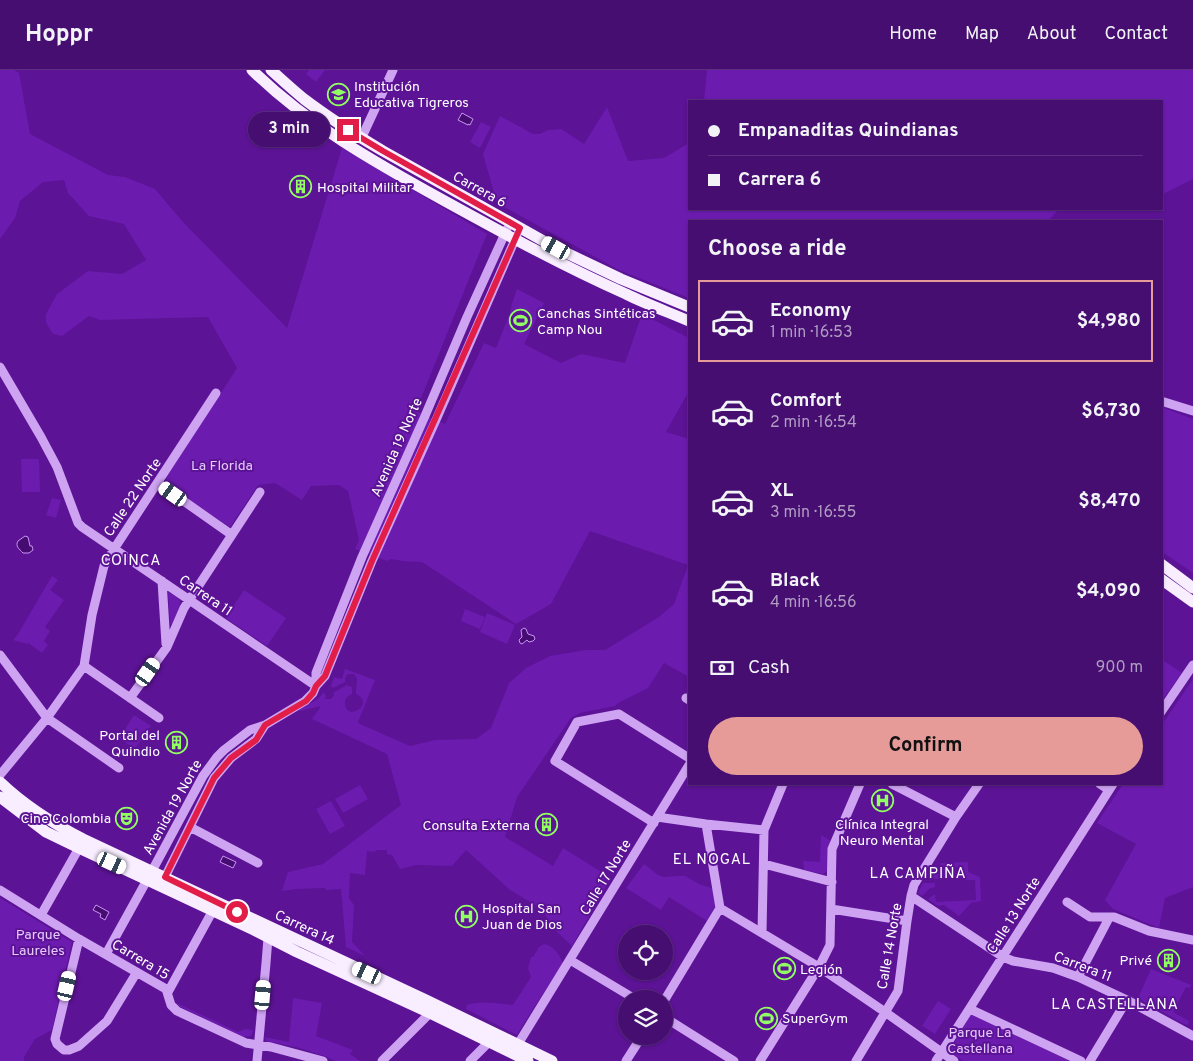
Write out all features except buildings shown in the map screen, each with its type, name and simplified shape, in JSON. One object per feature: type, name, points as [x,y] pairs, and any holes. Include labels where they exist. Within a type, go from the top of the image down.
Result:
[{"type":"main road","points":[[252,70],[318,125],[374,162],[557,262],[627,295],[688,321]]},
{"type":"main road","name":"Carrera 6","points":[[271,70],[322,112],[361,138],[515,226],[621,280],[688,307]]},
{"type":"main road","points":[[1163,566],[1193,588]]},
{"type":"main road","points":[[1163,580],[1192,602]]},
{"type":"main road","name":"Carrera 14","points":[[0,782],[55,825],[212,912],[270,933],[426,1000],[515,1049],[528,1061]]},
{"type":"main road","name":"Carrera 14","points":[[0,797],[46,832],[79,848],[150,876],[165,877],[270,933],[306,956],[489,1042],[552,1061]]},
{"type":"street","points":[[361,138],[393,70]]},
{"type":"street","points":[[281,96],[289,86]]},
{"type":"street","name":"Avenida 19 Norte","points":[[106,954],[209,767],[224,750],[250,730],[265,725],[306,701],[325,676],[372,561],[436,420],[515,226]]},
{"type":"street","name":"Avenida 19 Norte","points":[[316,686],[316,673],[362,557],[467,317],[510,237]]},
{"type":"street","name":"Carrera 11","points":[[0,367],[57,467],[78,523],[316,686]]},
{"type":"street","name":"Calle 22 Norte","points":[[0,775],[47,718],[84,666],[92,615],[104,566],[216,393]]},
{"type":"street","points":[[1163,402],[1193,412]]},
{"type":"street","points":[[158,483],[232,535]]},
{"type":"street","points":[[130,698],[166,647],[184,608],[260,492]]},
{"type":"street","points":[[162,581],[166,647]]},
{"type":"street","points":[[0,655],[47,718],[119,768]]},
{"type":"street","points":[[84,666],[159,718]]},
{"type":"street","points":[[1163,709],[1193,666]]},
{"type":"street","points":[[688,757],[619,714],[578,722],[555,761],[655,820],[764,830]]},
{"type":"street","name":"Avenida 19 Norte","points":[[165,877],[214,778],[231,758],[256,740],[265,725]]},
{"type":"street","name":"Calle 17 Norte","points":[[515,1049],[688,768]]},
{"type":"street","points":[[762,933],[764,830],[783,785]]},
{"type":"street","points":[[760,1061],[819,967],[830,945],[832,849],[860,785]]},
{"type":"street","points":[[894,785],[956,816]]},
{"type":"street","name":"Calle 14 Norte","points":[[856,1061],[898,991],[907,921],[914,885],[956,816],[978,785]]},
{"type":"street","name":"Calle 13 Norte","points":[[936,1061],[1111,787]]},
{"type":"street","points":[[670,990],[720,908],[706,824]]},
{"type":"street","points":[[190,827],[258,862]]},
{"type":"street","points":[[41,915],[79,848]]},
{"type":"street","points":[[764,864],[832,882]]},
{"type":"street","name":"Carrera 15","points":[[0,890],[79,939],[166,989],[171,1005],[177,1011],[246,1043],[271,1047],[323,1061]]},
{"type":"street","name":"Carrera 11","points":[[911,896],[1003,957],[1013,961],[1053,968],[1078,977],[1127,1000],[1193,1036]]},
{"type":"street","points":[[1067,902],[1090,917],[1114,917],[1148,931],[1193,940]]},
{"type":"street","points":[[720,908],[819,967],[954,1061]]},
{"type":"street","points":[[831,909],[907,921]]},
{"type":"street","points":[[168,992],[212,912]]},
{"type":"street","points":[[1078,977],[1109,918]]},
{"type":"street","points":[[257,1061],[270,933]]},
{"type":"street","points":[[79,939],[55,1039],[57,1044],[64,1050],[80,1046],[107,1021],[137,972]]},
{"type":"street","points":[[570,960],[620,990]]},
{"type":"street","points":[[1090,1061],[1127,1000]]},
{"type":"street","points":[[970,1009],[1081,1061]]},
{"type":"street","points":[[382,1061],[430,1013]]},
{"type":"street","points":[[673,1022],[734,1061]]},
{"type":"street","points":[[470,1061],[489,1042]]},
{"type":"street","points":[[626,1061],[636,1045]]},
{"type":"green space","name":"La Florida","points":[[0,70],[14,70],[19,73],[30,134],[108,175],[125,177],[155,189],[183,222],[287,328],[342,148],[487,234],[416,411],[445,424],[484,343],[496,348],[517,289],[544,303],[524,344],[561,363],[581,354],[625,363],[642,314],[688,337],[688,393],[666,432],[688,439],[688,565],[590,531],[551,604],[516,624],[422,562],[391,559],[387,561],[355,549],[359,540],[348,491],[339,485],[311,486],[302,500],[275,483],[258,485],[230,527],[165,484],[166,478],[237,368],[208,317],[100,320],[89,316],[62,336],[53,334],[46,323],[46,314],[57,294],[88,271],[122,274],[146,260],[124,224],[89,216],[68,193],[64,180],[43,182],[20,201],[15,218],[0,239]]},
{"type":"green space","points":[[309,70],[325,70],[316,82],[306,74]]},
{"type":"green space","points":[[707,70],[1193,70],[1193,179],[1163,194],[1163,100],[704,100]]},
{"type":"green space","points":[[607,107],[628,161],[664,158],[688,144],[688,210],[1058,210],[1049,220],[688,220],[688,298],[619,270],[497,203],[483,154],[500,116],[533,134],[561,129],[584,144]]},
{"type":"green space","points":[[481,122],[491,127],[480,148],[470,142]]},
{"type":"green space","points":[[1163,408],[1193,419],[1193,573],[1163,552]]},
{"type":"green space","points":[[21,459],[39,459],[40,492],[22,492]]},
{"type":"green space","points":[[52,498],[61,500],[56,518],[46,515]]},
{"type":"green space","points":[[688,565],[688,676],[664,663],[648,688],[615,706],[580,713],[571,718],[517,797],[505,837],[553,866],[563,848],[611,878],[572,946],[553,928],[542,909],[510,890],[466,850],[452,866],[416,865],[400,869],[392,855],[387,854],[387,850],[367,851],[365,875],[350,873],[349,898],[354,905],[352,942],[365,956],[346,947],[341,889],[326,890],[325,888],[282,891],[288,872],[323,864],[401,805],[387,754],[312,719],[321,706],[298,710],[318,699],[324,692],[325,699],[331,699],[334,692],[347,685],[352,687],[352,694],[346,700],[346,709],[354,712],[362,707],[362,698],[356,694],[356,676],[348,674],[345,682],[333,688],[331,686],[334,677],[342,679],[345,669],[375,680],[358,722],[410,746],[435,740],[476,739],[491,728],[509,683],[526,668],[550,656],[586,650],[605,650],[659,617],[674,604]]},
{"type":"green space","points":[[52,576],[58,580],[50,590],[64,600],[45,627],[50,631],[44,641],[48,645],[42,653],[28,643],[13,640]]},
{"type":"green space","points":[[244,590],[286,618],[267,646],[226,618]]},
{"type":"green space","points":[[168,592],[177,597],[180,602],[172,624],[170,623]]},
{"type":"green space","points":[[465,609],[485,617],[480,629],[461,621]]},
{"type":"green space","points":[[487,613],[515,625],[507,644],[480,632]]},
{"type":"green space","points":[[1163,660],[1182,673],[1163,699]]},
{"type":"green space","points":[[1193,679],[1193,887],[1165,898],[1159,928],[1113,909],[1105,900],[1136,844],[1097,823],[1122,785],[1163,785],[1163,723]]},
{"type":"green space","points":[[134,715],[151,726],[135,749],[119,738]]},
{"type":"green space","points":[[360,785],[368,799],[343,813],[335,799]]},
{"type":"green space","points":[[331,801],[345,826],[330,834],[316,809]]},
{"type":"green space","points":[[821,835],[831,841],[828,870],[823,874],[804,870],[803,861],[820,862]]},
{"type":"green space","points":[[968,862],[968,872],[980,877],[981,901],[971,903],[959,916],[944,905],[938,906],[928,899],[935,894],[936,902],[976,900],[975,880],[964,880],[963,874],[961,874],[961,867],[948,868],[946,879],[935,879],[933,877],[941,863]]},
{"type":"green space","points":[[644,864],[658,875],[664,877],[685,876],[701,885],[712,888],[716,904],[707,921],[669,897],[661,910],[626,888]]},
{"type":"green space","points":[[923,883],[935,883],[935,887],[929,889],[922,896],[918,893]]},
{"type":"green space","name":"Parque Laureles","points":[[0,898],[72,942],[52,1030],[35,1039],[24,1057],[24,1061],[0,1061]]},
{"type":"green space","points":[[544,944],[556,951],[563,963],[517,1035],[466,1009],[467,1005],[478,1003],[513,1005],[531,977],[528,968],[531,957]]},
{"type":"green space","points":[[1151,969],[1191,985],[1189,988],[1186,987],[1173,1012],[1189,1021],[1188,1025],[1138,998]]},
{"type":"green space","points":[[293,998],[322,1003],[316,1036],[353,1050],[350,1054],[360,1061],[335,1061],[300,1048],[266,1041],[265,1037],[289,1042]]},
{"type":"green space","points":[[938,1001],[951,1009],[935,1034],[922,1026]]},
{"type":"green space","points":[[177,1003],[238,1032],[246,1029],[253,1030],[251,1036],[243,1037],[179,1006]]},
{"type":"green space","name":"Parque La Castellana","points":[[970,1015],[974,1015],[1070,1061],[963,1061],[949,1052]]},
{"type":"shaded area","points":[[462,113],[473,119],[470,125],[458,120]]},
{"type":"shaded area","points":[[25,536],[28,537],[33,550],[29,553],[23,553],[17,546],[18,541]]},
{"type":"shaded area","points":[[524,628],[535,639],[529,642],[527,640],[522,644],[519,640],[522,637],[521,630]]},
{"type":"shaded area","points":[[223,856],[236,862],[233,868],[220,862]]},
{"type":"shaded area","points":[[96,905],[109,912],[105,920],[100,917],[101,914],[93,910]]},
{"type":"place","name":"Institución Educativa Tigreros","points":[[338,94]]},
{"type":"place","name":"Hospital Militar","points":[[301,187]]},
{"type":"place","name":"Canchas Sintéticas Camp Nou","points":[[521,321]]},
{"type":"place","name":"Portal del Quindio","points":[[176,743]]},
{"type":"place","name":"Clínica Integral Neuro Mental","points":[[882,801]]},
{"type":"place","name":"Cine Colombia","points":[[127,818]]},
{"type":"place","name":"Consulta Externa","points":[[546,825]]},
{"type":"place","name":"Hospital San Juan de Dios","points":[[466,916]]},
{"type":"place","name":"Privé","points":[[1168,960]]},
{"type":"place","name":"Legión","points":[[784,969]]},
{"type":"place","name":"SuperGym","points":[[766,1018]]},
{"type":"district","name":"COINCA","points":[[131,560]]},
{"type":"district","name":"EL NOGAL","points":[[712,859]]},
{"type":"district","name":"LA CAMPIÑA","points":[[918,873]]},
{"type":"district","name":"LA CASTELLANA","points":[[1115,1004]]},
{"type":"route","points":[[237,912],[165,877],[214,778],[231,758],[256,740],[265,725],[306,701],[325,676],[372,561],[520,228],[348,130]]}]
